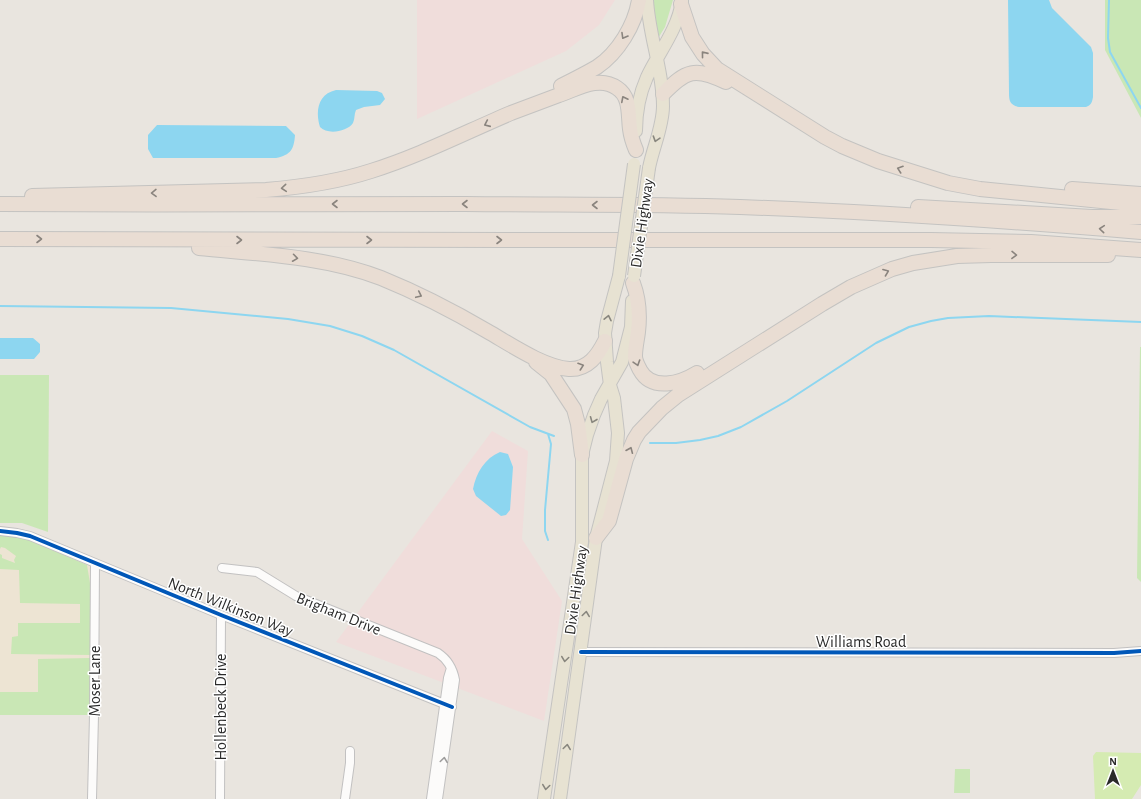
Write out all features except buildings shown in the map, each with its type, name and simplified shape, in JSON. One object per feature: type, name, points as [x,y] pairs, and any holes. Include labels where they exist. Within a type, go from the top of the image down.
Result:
[{"type":"highway","points":[[512,113],[598,66],[617,49],[634,18],[639,0]]},
{"type":"highway","points":[[682,2],[692,37],[703,54],[717,69],[842,146],[892,166],[948,183],[980,189],[1141,205]]},
{"type":"highway","points":[[663,94],[674,82],[685,75],[700,72],[713,76],[780,109]]},
{"type":"highway","points":[[0,197],[236,191],[316,184],[370,172],[579,87],[604,82],[617,88],[627,100],[630,129],[636,150]]},
{"type":"highway","points":[[938,179],[1141,194]]},
{"type":"highway","points":[[614,205],[806,203],[945,208],[1084,217],[1141,217]]},
{"type":"highway","points":[[0,204],[82,206],[266,204],[614,205],[738,207],[874,213],[1032,223],[1141,232]]},
{"type":"highway","points":[[0,239],[931,240],[1031,242],[1141,250]]},
{"type":"highway","points":[[74,240],[192,247],[294,258],[354,269],[380,278],[431,301],[487,330],[524,352],[563,368],[571,369],[591,362],[598,354],[605,341]]},
{"type":"highway","points":[[633,280],[639,312],[635,356],[637,364],[642,374],[651,381],[661,384],[669,384],[694,376],[830,295],[899,267],[957,256],[1141,255]]},
{"type":"highway","points":[[596,538],[609,521],[626,459],[634,440],[639,432],[662,408],[678,395],[851,287]]},
{"type":"highway","points":[[524,352],[551,374],[574,409],[578,424],[582,455]]},
{"type":"main road","name":"Dixie Highway","points":[[544,799],[582,542],[582,455],[594,416],[622,362],[631,327],[633,280],[649,168],[662,121],[663,94],[652,37],[647,0]]},
{"type":"main road","name":"Dixie Highway","points":[[560,799],[596,538],[616,460],[618,433],[614,398],[610,385],[605,341],[606,321],[619,276],[636,150],[636,116],[638,103],[647,76],[669,38],[682,2]]},
{"type":"street","name":"North Wilkinson Way","points":[[0,531],[30,536],[221,615],[448,706]]},
{"type":"street","name":"Moser Lane","points":[[92,799],[95,563]]},
{"type":"street","name":"Brigham Drive","points":[[222,568],[257,572],[296,596],[438,653],[444,657],[455,680],[448,706],[431,799]]},
{"type":"street","name":"Hollenbeck Drive","points":[[220,799],[221,615]]},
{"type":"street","name":"Williams Road","points":[[580,652],[1114,653],[1141,651]]},
{"type":"street","name":"Brigham Drive","points":[[438,799],[448,706]]},
{"type":"street","points":[[345,799],[350,763],[350,751]]},
{"type":"shaded area","points":[[417,0],[615,0],[599,25],[566,51],[417,119]]},
{"type":"shaded area","points":[[492,431],[528,451],[522,539],[562,601],[544,721],[336,642]]},
{"type":"shaded area","points":[[0,531],[95,563],[94,715],[0,715]]},
{"type":"green space","points":[[654,0],[673,0],[665,27],[657,40],[654,25]]},
{"type":"green space","points":[[1105,0],[1141,0],[1141,118],[1105,50]]},
{"type":"green space","points":[[1141,347],[1141,582],[1137,578]]},
{"type":"green space","points":[[0,375],[49,375],[48,532],[22,523],[0,523]]},
{"type":"green space","points":[[0,535],[15,536],[29,540],[87,565],[90,583],[90,655],[11,654],[12,637],[18,636],[18,623],[80,623],[80,604],[20,603],[19,570],[0,569],[0,554],[2,555],[2,558],[15,563],[14,560],[16,556],[5,548],[1,547],[0,549]]},
{"type":"green space","points":[[90,658],[90,715],[0,715],[0,692],[38,692],[38,659]]},
{"type":"green space","points":[[1096,752],[1141,753],[1141,785],[1132,799],[1095,799],[1093,756]]},
{"type":"green space","points":[[955,769],[970,769],[970,793],[954,793]]},
{"type":"water","points":[[1008,0],[1049,0],[1052,8],[1091,47],[1093,53],[1093,97],[1092,102],[1089,105],[1086,107],[1019,107],[1011,102],[1009,96]]},
{"type":"water","points":[[336,90],[377,91],[382,93],[385,99],[380,105],[364,107],[356,110],[353,123],[350,126],[346,129],[332,132],[320,127],[318,109],[319,104],[325,95]]},
{"type":"water","points":[[157,125],[286,126],[295,135],[293,148],[291,151],[281,157],[276,158],[153,158],[148,149],[148,135]]},
{"type":"water","points":[[0,338],[33,338],[40,344],[40,352],[34,359],[0,359]]},
{"type":"water","points":[[500,452],[508,454],[513,467],[510,510],[506,515],[501,516],[476,496],[473,489],[476,477],[482,467],[490,458]]},
{"type":"waterway","points":[[1109,0],[1108,38],[1110,52],[1141,108]]},
{"type":"waterway","points":[[0,306],[171,308],[288,319],[330,326],[362,336],[394,350],[530,427],[554,436]]},
{"type":"waterway","points":[[650,443],[676,443],[700,440],[718,436],[741,427],[787,401],[876,343],[909,327],[931,321],[948,318],[989,316],[1141,322]]},
{"type":"waterway","points":[[548,434],[551,444],[545,510],[545,531],[548,540]]},
{"type":"cycle path","points":[[0,531],[30,536],[221,615],[452,707]]},
{"type":"cycle path","points":[[581,652],[1114,653],[1141,651]]}]
